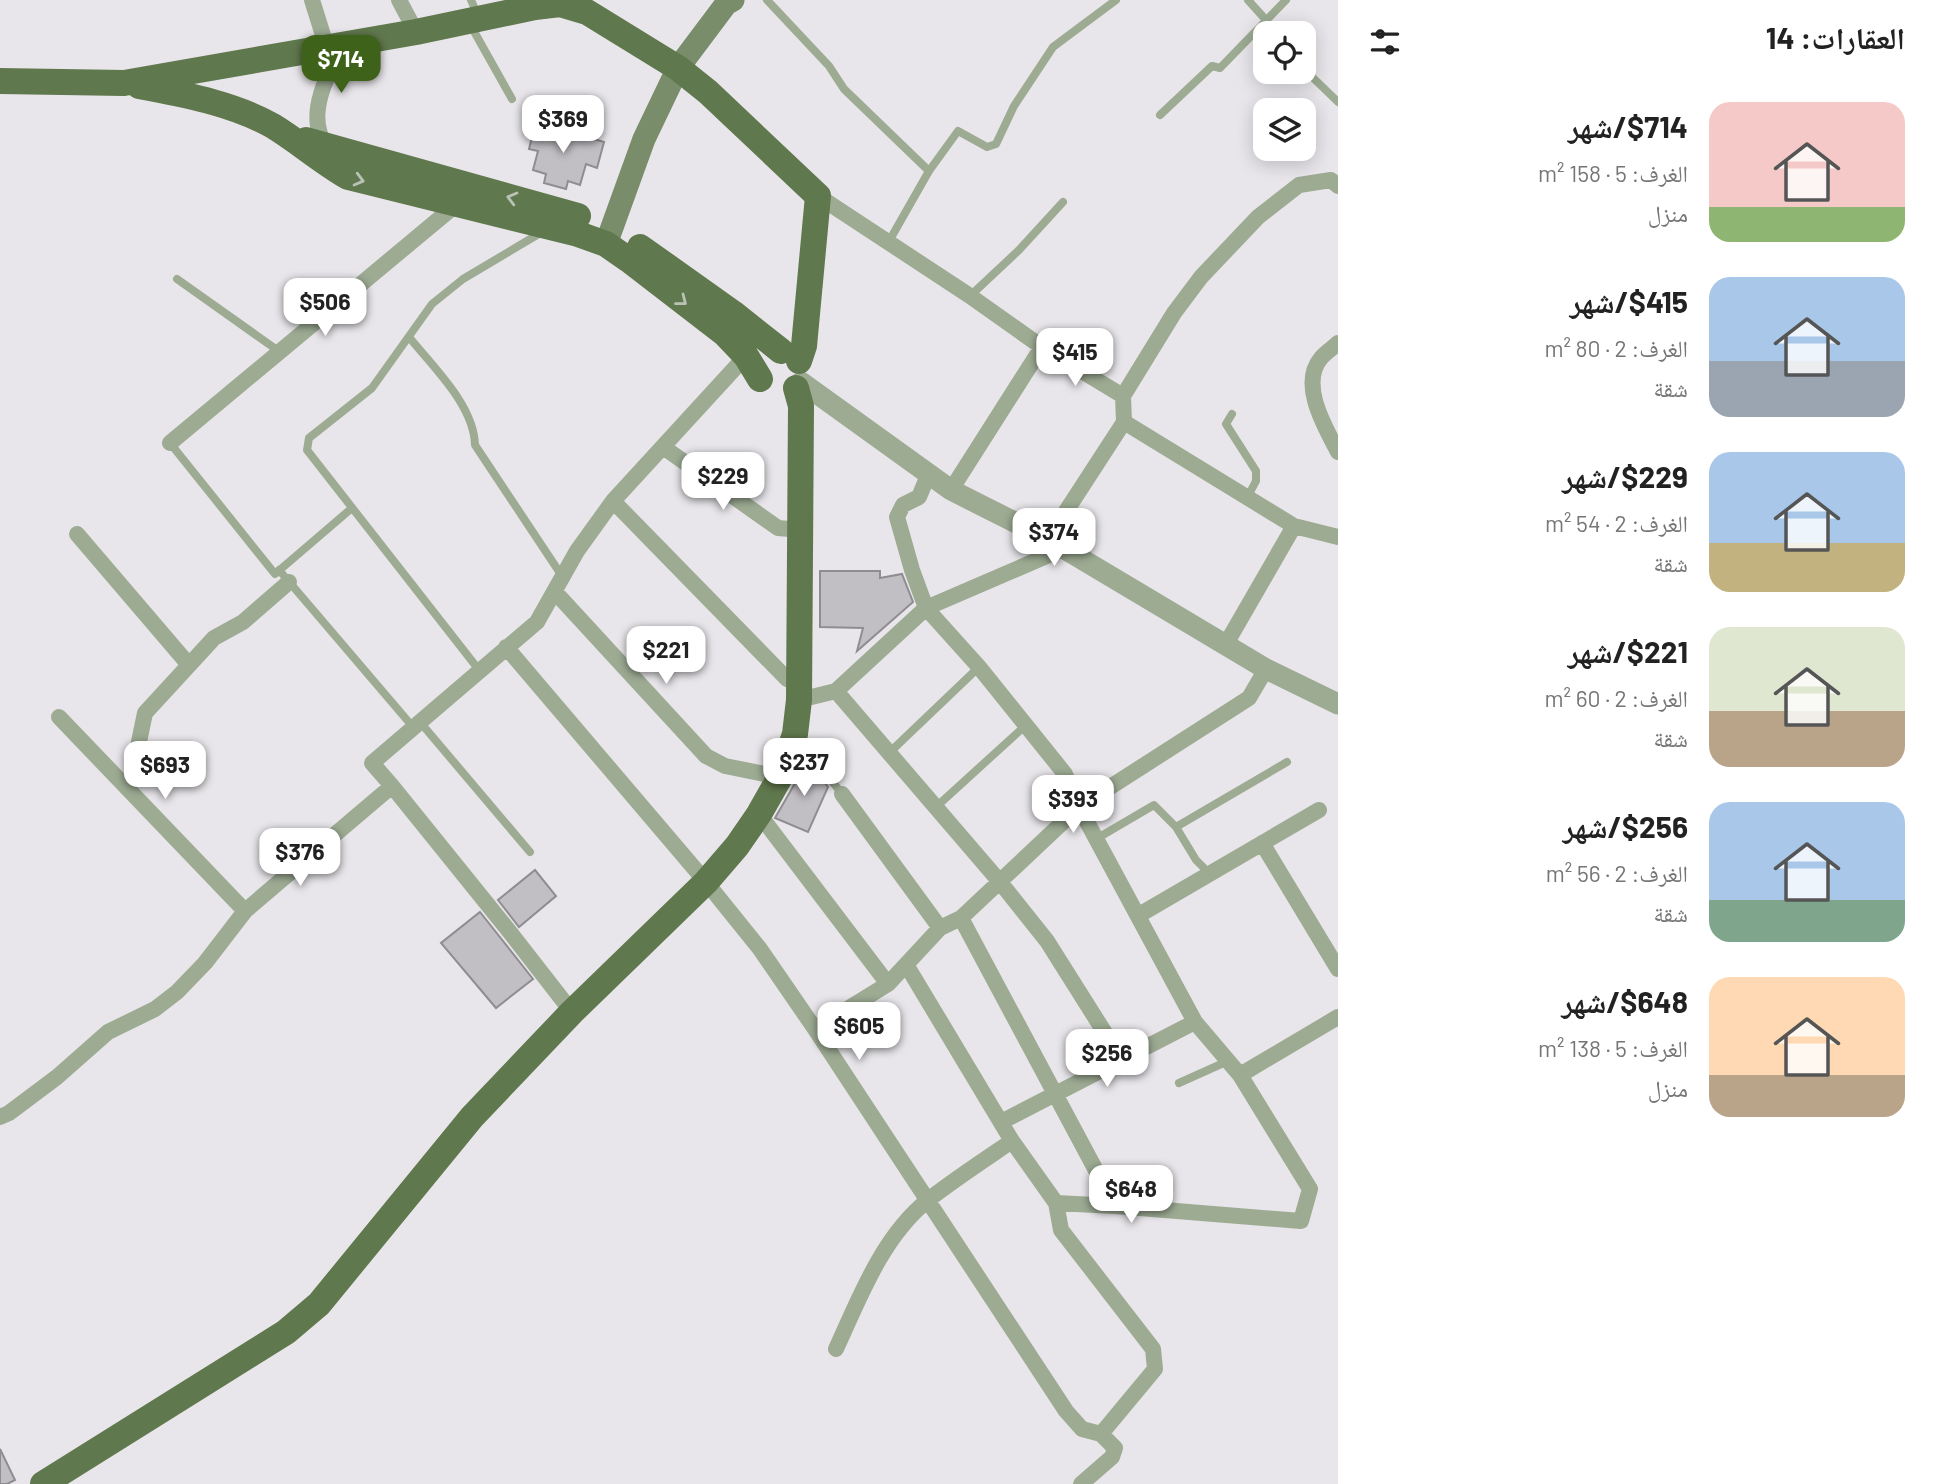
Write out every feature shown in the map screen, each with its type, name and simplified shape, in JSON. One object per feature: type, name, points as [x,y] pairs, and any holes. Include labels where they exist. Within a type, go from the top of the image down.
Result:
[{"type":"main road","points":[[124,83],[416,32],[472,13],[560,2],[587,12],[678,68],[708,92],[818,196],[804,346],[794,371],[790,393],[775,394],[769,391],[746,356],[725,334],[609,236],[578,234],[348,177],[323,163],[281,131]]},
{"type":"main road","points":[[609,236],[644,139],[678,68],[728,2]]},
{"type":"main road","points":[[0,80],[124,83],[201,98],[238,110],[281,131],[330,148],[573,214],[733,313],[794,371],[801,406],[800,692],[795,734],[780,777],[737,846],[706,882],[572,1012],[472,1117],[318,1304],[286,1332],[43,1484]]},
{"type":"main road","points":[[760,379],[763,359],[774,352],[794,371]]},
{"type":"street","points":[[312,0],[334,47],[318,113],[320,135],[330,148]]},
{"type":"street","points":[[399,0],[416,32]]},
{"type":"street","points":[[613,501],[800,692],[836,691],[926,608],[1056,544],[1124,422],[1123,396],[1174,313],[1201,276],[1258,217],[1299,186],[1331,180],[1338,186]]},
{"type":"street","points":[[818,196],[1042,347],[1123,396]]},
{"type":"street","points":[[170,443],[457,204]]},
{"type":"street","points":[[1338,343],[1319,359],[1311,384],[1324,423],[1338,452]]},
{"type":"street","points":[[951,490],[1042,347]]},
{"type":"street","points":[[572,1012],[372,763],[537,622],[577,551],[613,501],[746,356]]},
{"type":"street","points":[[794,371],[951,490],[1056,544],[1266,669],[1338,704]]},
{"type":"street","points":[[1124,422],[1294,526],[1338,537]]},
{"type":"street","points":[[663,447],[778,528],[801,530]]},
{"type":"street","points":[[929,473],[919,497],[903,505],[897,517],[926,608],[979,667],[1065,774],[1079,807],[1195,1022],[1240,1075],[1310,1189],[1301,1221],[1056,1203]]},
{"type":"street","points":[[1226,644],[1294,526]]},
{"type":"street","points":[[77,534],[189,665]]},
{"type":"street","points":[[130,790],[145,713],[214,638],[243,622],[284,576]]},
{"type":"street","points":[[559,584],[706,756],[725,766],[780,777]]},
{"type":"street","points":[[506,647],[761,949],[1066,1411],[1082,1429],[1101,1434],[1115,1448],[1112,1457],[1081,1484]]},
{"type":"street","points":[[816,1029],[888,984],[940,928],[961,918],[1079,807],[1249,698],[1266,669]]},
{"type":"street","points":[[836,691],[1000,882],[1047,942],[1122,1060]]},
{"type":"street","points":[[59,717],[245,911]]},
{"type":"street","points":[[0,1117],[57,1077],[108,1032],[155,1009],[177,992],[205,963],[245,911],[391,786]]},
{"type":"street","points":[[842,794],[940,928]]},
{"type":"street","points":[[1139,915],[1319,810]]},
{"type":"street","points":[[759,814],[888,984]]},
{"type":"street","points":[[1262,843],[1338,969]]},
{"type":"street","points":[[961,918],[1057,1093],[1115,1206]]},
{"type":"street","points":[[907,966],[1012,1141],[1056,1203],[1061,1230],[1153,1349],[1155,1369],[1101,1434]]},
{"type":"street","points":[[1240,1075],[1338,1017]]},
{"type":"street","points":[[1001,1122],[1195,1022]]},
{"type":"street","points":[[836,1349],[876,1265],[900,1230],[927,1201],[1012,1141]]},
{"type":"lane","points":[[767,0],[829,66],[844,89],[929,171]]},
{"type":"lane","points":[[888,243],[929,171],[958,131],[987,148],[996,144],[1014,106],[1053,47],[1116,0]]},
{"type":"lane","points":[[1248,0],[1266,20],[1286,0]]},
{"type":"lane","points":[[472,13],[512,99]]},
{"type":"lane","points":[[1160,115],[1212,66],[1220,68],[1253,38]]},
{"type":"lane","points":[[1316,81],[1338,102]]},
{"type":"lane","points":[[970,296],[1019,250],[1063,202]]},
{"type":"lane","points":[[479,670],[307,450],[309,438],[372,388],[432,304],[463,279],[550,227]]},
{"type":"lane","points":[[177,279],[280,352]]},
{"type":"lane","points":[[409,337],[463,405],[475,429],[475,444],[559,584]]},
{"type":"lane","points":[[1232,414],[1226,424],[1256,471],[1256,481],[1247,498]]},
{"type":"lane","points":[[170,443],[275,575],[284,576],[530,852]]},
{"type":"lane","points":[[284,576],[352,508]]},
{"type":"lane","points":[[889,753],[979,667]]},
{"type":"lane","points":[[936,807],[1026,725]]},
{"type":"lane","points":[[795,734],[842,794]]},
{"type":"lane","points":[[1175,827],[1287,762]]},
{"type":"lane","points":[[1096,839],[1154,805],[1175,827],[1196,860],[1210,874]]},
{"type":"lane","points":[[1179,1083],[1228,1061]]},
{"type":"building","points":[[536,122],[604,142],[597,168],[586,164],[580,185],[568,181],[566,189],[544,183],[546,174],[533,170],[538,151],[529,149]]},
{"type":"building","points":[[820,571],[880,571],[880,578],[902,574],[913,602],[857,651],[863,628],[820,627]]},
{"type":"building","points":[[804,756],[828,787],[808,832],[775,818],[794,785]]},
{"type":"building","points":[[535,870],[556,896],[519,927],[498,900]]},
{"type":"building","points":[[480,912],[533,979],[496,1008],[441,943]]},
{"type":"building","points":[[0,1449],[15,1480],[7,1484],[0,1484]]}]
